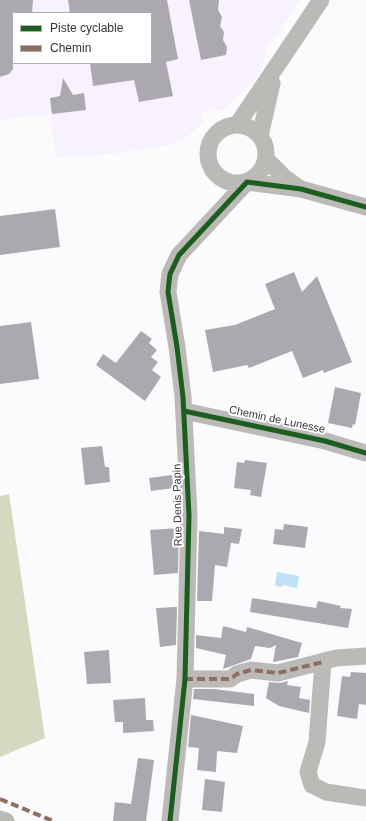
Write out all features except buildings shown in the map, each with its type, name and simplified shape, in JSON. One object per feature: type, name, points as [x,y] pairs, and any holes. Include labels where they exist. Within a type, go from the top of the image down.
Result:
[{"type":"street","points":[[237,125],[275,71],[321,0]]},
{"type":"street","points":[[260,136],[275,71]]},
{"type":"street","points":[[224,208],[221,179],[210,164],[208,155],[214,138],[220,131],[237,125],[246,126],[260,136],[264,143],[266,159],[259,174],[247,182]]},
{"type":"street","points":[[266,159],[285,178],[301,189]]},
{"type":"street","points":[[221,179],[239,183],[247,182],[301,189],[366,207]]},
{"type":"street","name":"Rue Denis Papin","points":[[170,821],[185,679],[189,516],[184,411],[177,347],[168,292],[170,274],[179,256],[247,182]]},
{"type":"street","name":"Chemin de Lunesse","points":[[184,411],[346,446],[366,453]]},
{"type":"street","points":[[185,679],[230,679],[237,674],[251,670],[278,673],[336,658],[366,656]]},
{"type":"street","points":[[323,662],[317,742],[308,772],[312,785],[326,792],[366,798]]},
{"type":"street","points":[[0,819],[6,821]]},
{"type":"shaded area","points":[[0,0],[300,0],[268,46],[260,74],[225,109],[220,111],[211,108],[201,114],[204,122],[184,139],[165,146],[119,153],[56,158],[50,114],[0,120]]},
{"type":"green space","points":[[9,494],[45,738],[0,757],[0,496]]},
{"type":"water","points":[[277,572],[299,576],[297,588],[283,585],[282,587],[276,586]]},
{"type":"marked path","points":[[185,679],[230,679],[237,674],[251,670],[278,673],[323,662]]},
{"type":"marked path","points":[[0,799],[53,821]]},
{"type":"cycle path","points":[[170,821],[185,679],[189,516],[183,397],[168,292],[170,274],[179,255],[247,182],[301,189],[366,207]]},
{"type":"cycle path","points":[[184,411],[325,441],[366,453]]}]
